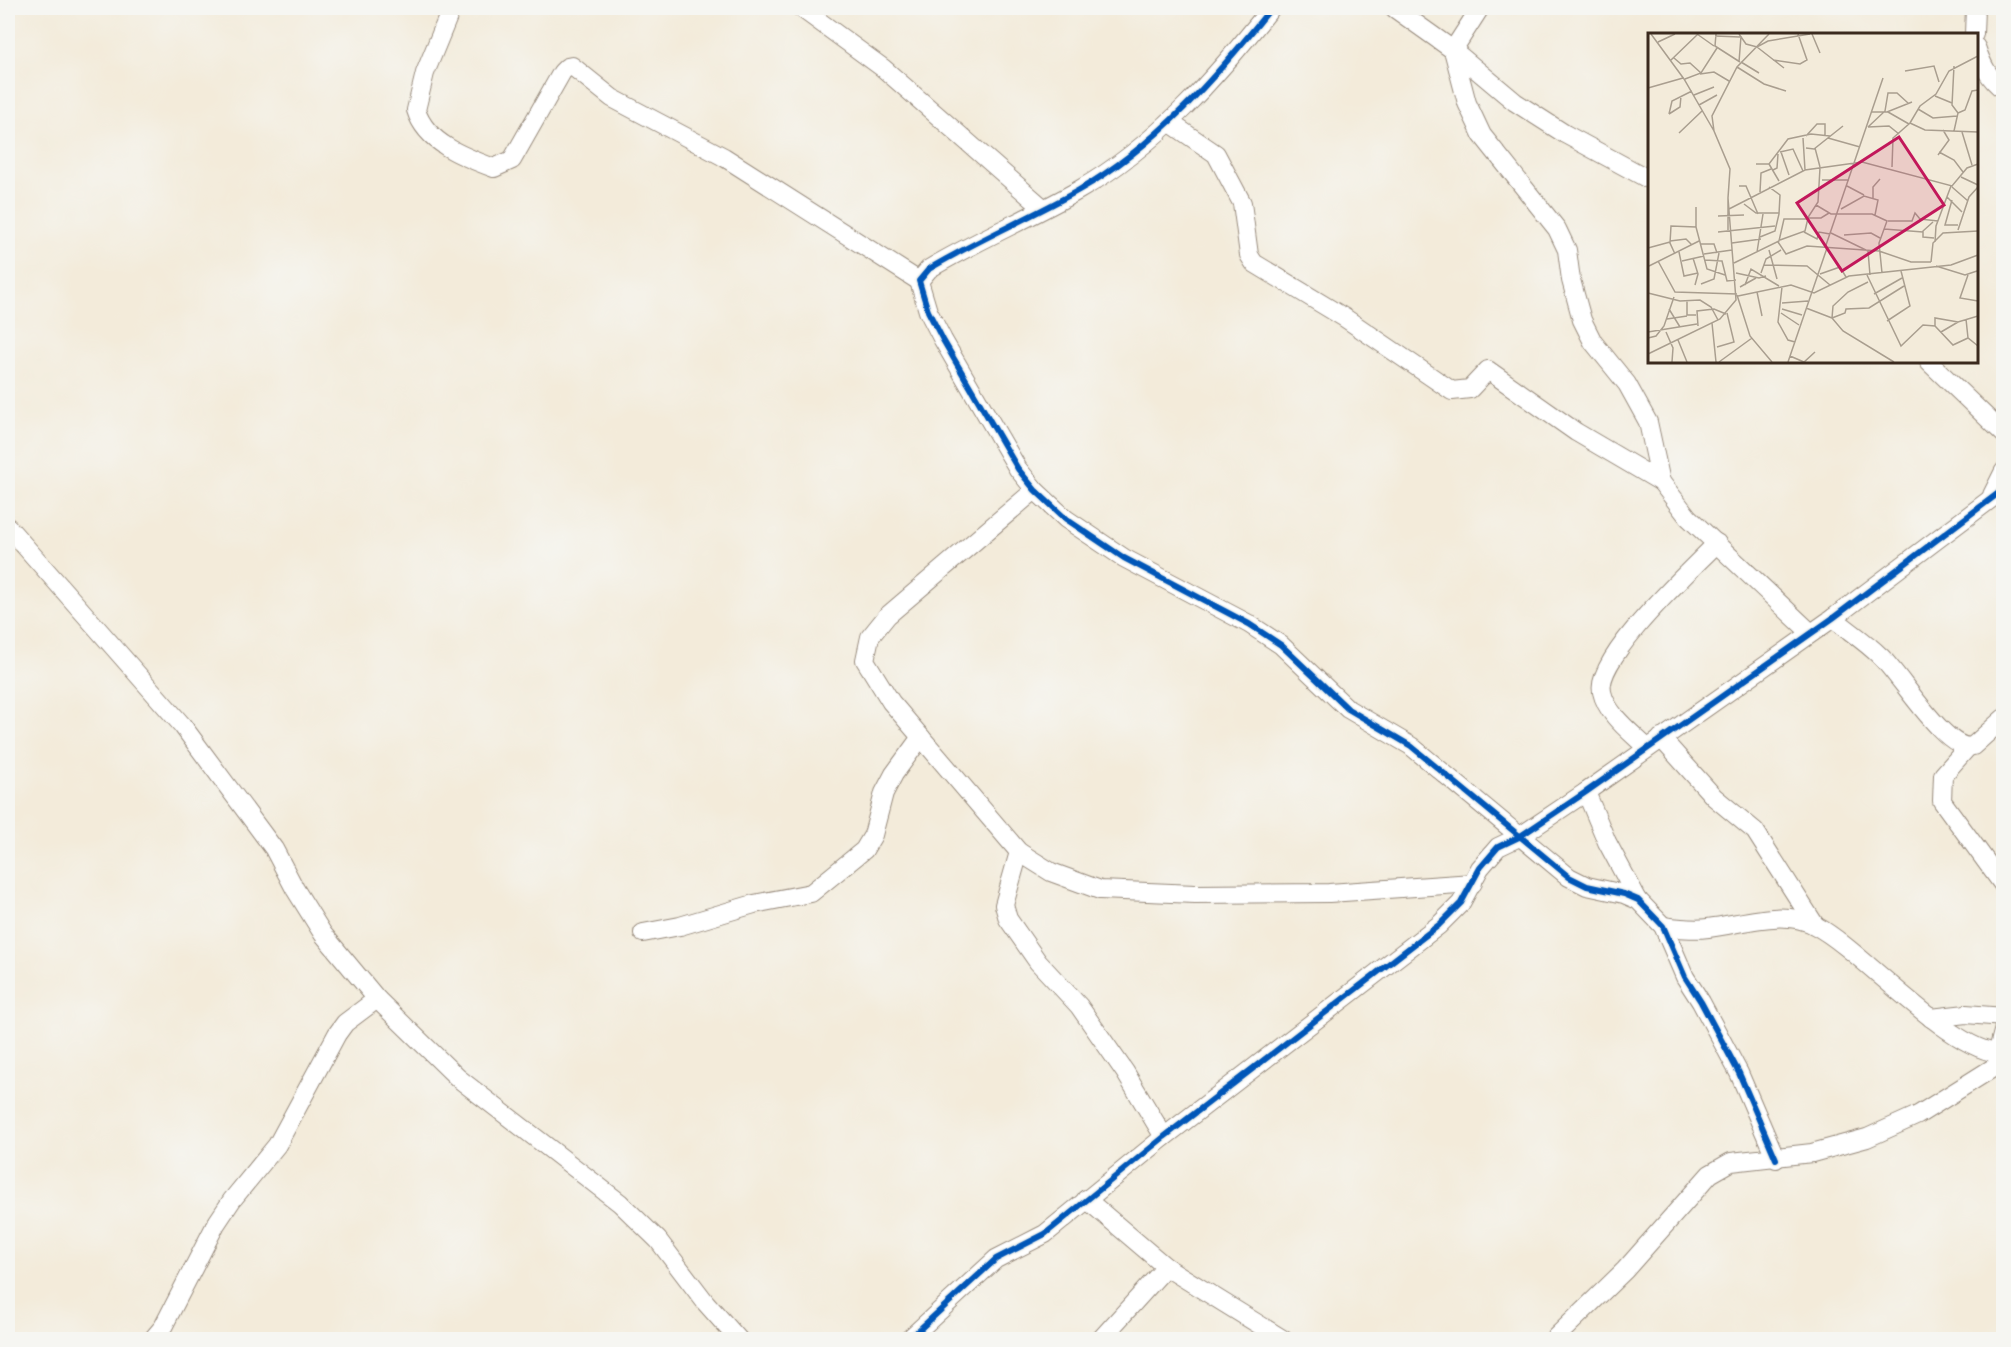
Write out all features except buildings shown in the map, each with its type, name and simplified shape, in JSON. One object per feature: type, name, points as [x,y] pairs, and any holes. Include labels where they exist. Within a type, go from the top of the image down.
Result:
[{"type":"street","points":[[442,8],[450,12],[425,73],[416,110],[429,134],[464,157],[494,168],[512,160],[562,72],[572,66],[612,98],[724,157],[920,281],[928,311],[943,340],[1018,469],[1035,490],[1066,519],[1124,558],[1249,624],[1281,645],[1348,710],[1412,746],[1519,837],[1578,882],[1638,900]]},
{"type":"street","points":[[801,8],[883,68],[1043,208]]},
{"type":"street","points":[[920,281],[929,269],[1090,183],[1169,122],[1232,57],[1270,8]]},
{"type":"street","points":[[1394,8],[1453,50],[1515,102],[1565,134],[1648,179]]},
{"type":"street","points":[[1480,8],[1453,50],[1459,77],[1482,135],[1557,229],[1562,239],[1567,250],[1571,280],[1582,320],[1593,342],[1628,384],[1648,422],[1661,482]]},
{"type":"street","points":[[1974,33],[1972,25],[1975,8]]},
{"type":"street","points":[[1978,50],[1983,67],[1995,83],[2004,90]]},
{"type":"street","points":[[1169,122],[1216,154],[1242,203],[1249,255],[1260,268],[1345,318],[1452,391],[1470,388],[1488,370],[1575,432],[1661,482],[1688,517],[1811,633]]},
{"type":"street","points":[[1930,363],[2004,434]]},
{"type":"street","points":[[908,1340],[996,1259],[1045,1234],[1164,1137],[1439,925],[1461,903],[1487,858],[1498,847],[1519,837],[1586,792],[1833,618],[1998,492],[2004,471]]},
{"type":"street","points":[[1035,490],[887,616],[870,637],[865,660],[891,702],[1019,852],[1051,872],[1100,890],[1195,894],[1329,892],[1473,883]]},
{"type":"street","points":[[8,527],[182,725],[274,849],[323,934],[377,999],[458,1078],[620,1203],[658,1240],[706,1303],[739,1340]]},
{"type":"street","points":[[1717,543],[1616,650],[1602,674],[1601,690],[1606,706],[1654,743],[1755,831],[1815,925],[1931,1018],[1970,1043],[2001,1056]]},
{"type":"street","points":[[1833,618],[1881,656],[1940,729],[1960,746],[1967,748]]},
{"type":"street","points":[[2004,718],[1973,746],[1967,748],[1943,775],[1942,801],[2004,886]]},
{"type":"street","points":[[643,933],[680,926],[754,904],[811,893],[864,850],[873,835],[889,783],[921,737]]},
{"type":"street","points":[[1586,792],[1607,842],[1638,900],[1663,926],[1685,977],[1707,1012],[1739,1073],[1776,1159]]},
{"type":"street","points":[[1019,852],[1004,905],[1008,919],[1038,962],[1079,1006],[1125,1072],[1164,1137]]},
{"type":"street","points":[[1663,926],[1684,929],[1708,928],[1766,919],[1788,919],[1815,925]]},
{"type":"street","points":[[153,1340],[163,1327],[216,1224],[232,1200],[277,1145],[337,1034],[345,1023],[377,999]]},
{"type":"street","points":[[1931,1018],[1966,1014],[2004,1017]]},
{"type":"street","points":[[1553,1340],[1625,1270],[1710,1174],[1731,1162],[1776,1159],[1812,1153],[1867,1138],[1918,1115],[2001,1056],[2004,1028]]},
{"type":"street","points":[[1086,1199],[1166,1267],[1284,1340]]},
{"type":"street","points":[[1100,1340],[1166,1267]]},
{"type":"cycle path","points":[[1271,8],[1207,84],[1134,153],[1079,190],[929,269],[919,281],[928,311],[1018,469],[1035,490],[1066,519],[1124,558],[1249,624],[1281,645],[1348,709],[1411,746],[1569,877],[1587,886],[1624,894],[1638,900],[1663,926],[1685,977],[1739,1073],[1776,1159]]},
{"type":"cycle path","points":[[908,1340],[996,1259],[1045,1234],[1164,1137],[1439,925],[1461,903],[1480,868],[1498,847],[1519,837],[1586,792],[1833,618],[2004,489]]}]
